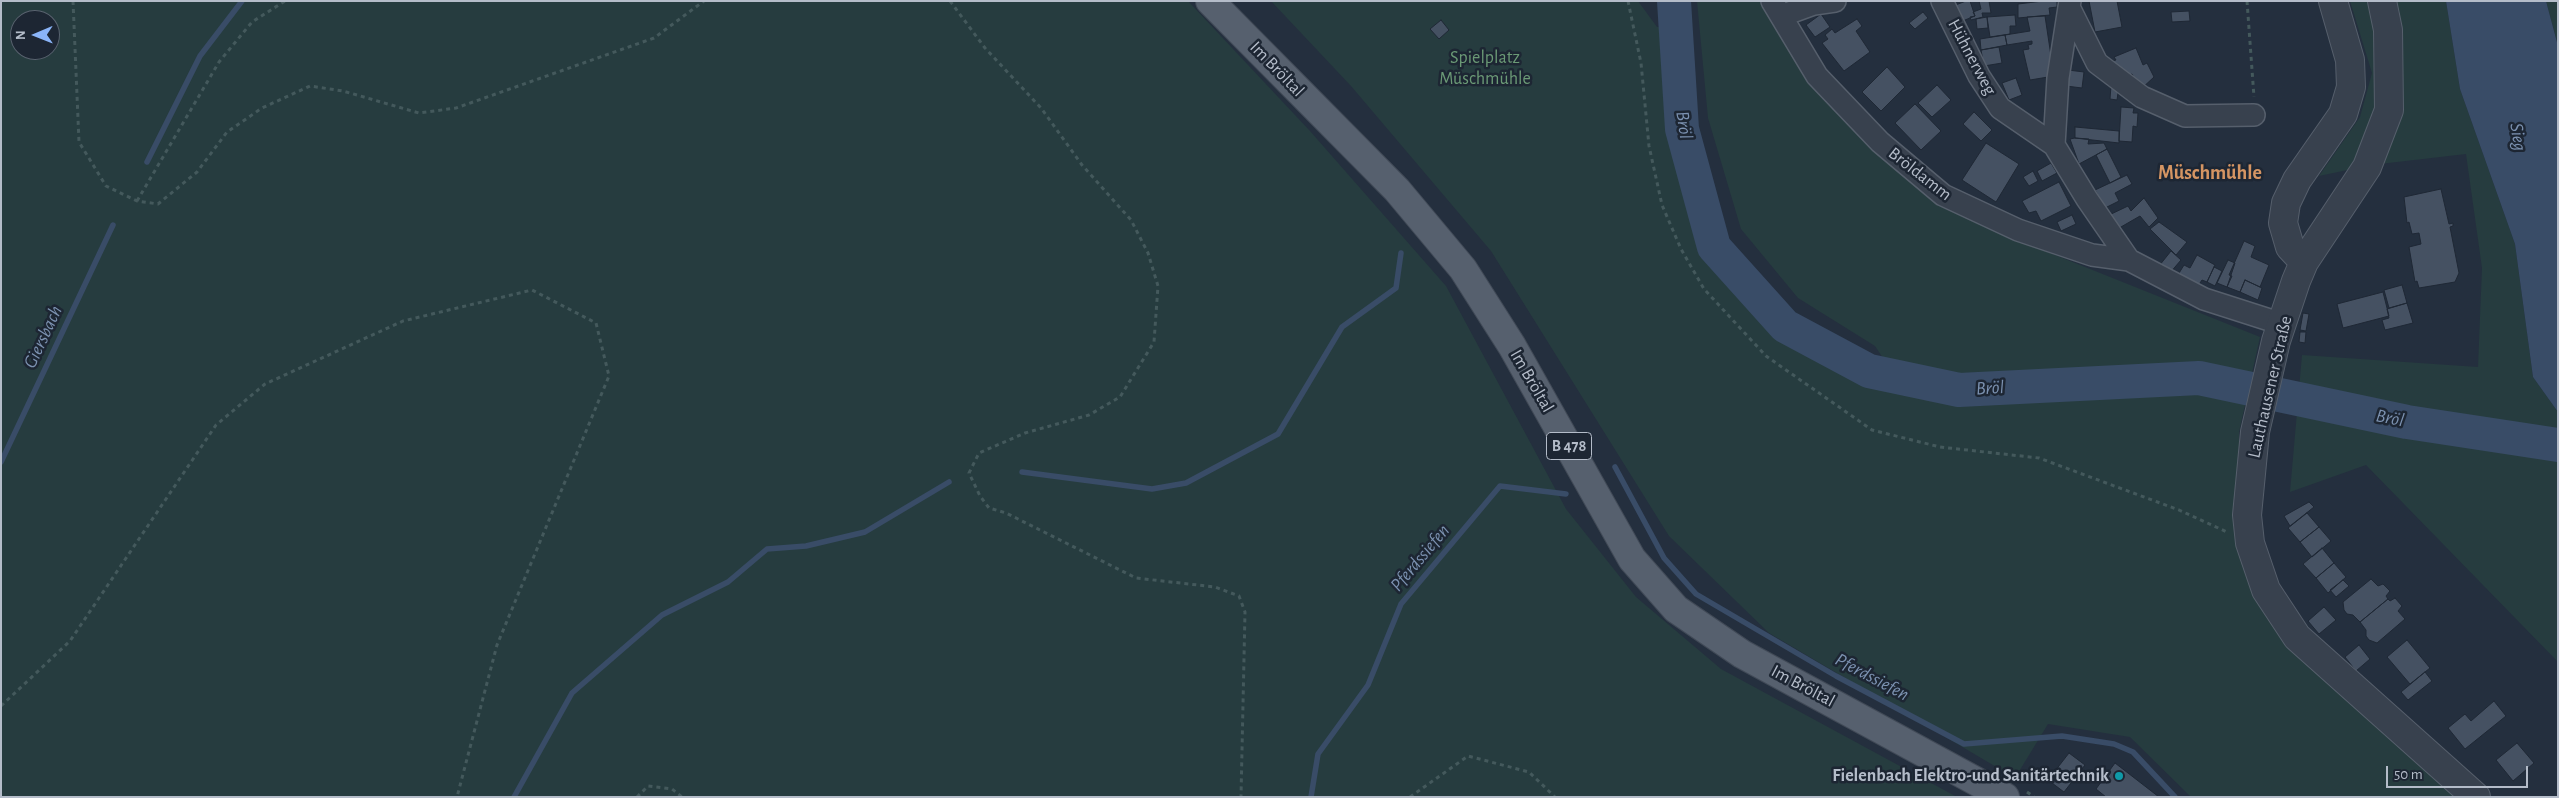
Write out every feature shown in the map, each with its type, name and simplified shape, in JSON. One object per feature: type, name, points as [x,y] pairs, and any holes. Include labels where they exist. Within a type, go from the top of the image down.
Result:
[{"type":"main road","name":"Im Bröltal","points":[[1210,1],[1397,190],[1463,269],[1512,346],[1632,559],[1676,609],[1742,654],[2013,792]]},
{"type":"street","points":[[1777,8],[1835,1]]},
{"type":"street","name":"Hühnerweg","points":[[1942,1],[1979,76],[2000,108],[2054,145]]},
{"type":"street","points":[[2304,262],[2290,246],[2285,231],[2283,223],[2286,203],[2297,180],[2343,114],[2351,87],[2350,60],[2333,1]]},
{"type":"street","name":"Lauthausener Straße","points":[[2382,1],[2388,30],[2388,110],[2367,167],[2304,262],[2279,332],[2255,432],[2247,515],[2250,543],[2266,590],[2296,637],[2476,797]]},
{"type":"street","points":[[2069,4],[2058,78],[2054,145],[2086,199],[2129,260],[2204,299],[2279,332]]},
{"type":"street","points":[[2069,4],[2097,63],[2142,97],[2185,116],[2254,115]]},
{"type":"street","name":"Bröldamm","points":[[1777,8],[1817,76],[1880,142],[1943,196],[2018,230],[2092,255],[2129,260]]},
{"type":"path","points":[[73,1],[79,142],[106,186],[137,201],[158,204],[197,172],[227,132],[262,108],[310,86],[343,91],[419,113],[456,108],[654,38],[704,1]]},
{"type":"path","points":[[137,201],[154,168],[219,62],[252,22],[285,1]]},
{"type":"path","points":[[950,1],[986,48],[1041,108],[1082,165],[1131,220],[1148,253],[1158,286],[1154,342],[1120,397],[1089,414],[1025,433],[979,452],[969,473],[980,496],[989,508],[1006,513],[1136,578],[1215,587],[1239,596],[1246,612],[1241,797]]},
{"type":"path","points":[[1628,1],[1641,63],[1649,146],[1662,205],[1681,249],[1704,289],[1766,356],[1872,430],[1940,447],[2039,458],[2180,510],[2250,543]]},
{"type":"path","points":[[2247,1],[2254,115]]},
{"type":"path","points":[[1,706],[70,642],[216,424],[265,384],[403,321],[532,290],[596,323],[609,376],[497,645],[456,797]]},
{"type":"path","points":[[1410,797],[1468,756],[1529,772],[1555,797]]},
{"type":"path","points":[[637,797],[648,786],[672,789],[682,797]]},
{"type":"path","points":[[2013,792],[2034,797]]},
{"type":"green space","points":[[1,1],[1188,1],[1310,131],[1446,286],[1566,509],[1636,597],[1721,669],[1957,797],[1,797]]},
{"type":"green space","name":"Spielplatz Müschmühle","points":[[1271,1],[1638,1],[1657,27],[1669,26],[1674,126],[1711,249],[1778,334],[1865,380],[1907,394],[1875,346],[1798,298],[1741,229],[1708,118],[1697,1],[1766,1],[1813,78],[1995,231],[2260,337],[2239,432],[2239,527],[2257,587],[2458,797],[2191,797],[2130,737],[2048,724],[2015,778],[1769,633],[1669,536],[1491,251],[1351,86]]},
{"type":"green space","points":[[2350,1],[2446,1],[2460,89],[2515,244],[2533,377],[2558,412],[2558,662],[2366,465],[2290,492],[2302,355],[2478,367],[2482,268],[2466,154],[2371,165],[2319,176],[2360,117],[2372,73]]},
{"type":"green space","points":[[2546,1],[2558,1],[2558,45]]},
{"type":"water","name":"Sieg","points":[[2446,1],[2546,1],[2558,46],[2558,412],[2533,377],[2515,244],[2460,89]]},
{"type":"building","points":[[1970,1],[1975,16],[1960,22],[1953,6]]},
{"type":"building","points":[[1979,1],[1989,1],[1991,13],[1982,13],[1983,17],[1971,20],[1970,17],[1975,16],[1973,12],[1981,9]]},
{"type":"building","points":[[2057,1],[2057,7],[2049,8],[2050,15],[2018,18],[2018,4]]},
{"type":"building","points":[[2089,1],[2117,1],[2122,27],[2095,32]]},
{"type":"building","points":[[2189,11],[2190,21],[2172,22],[2171,12]]},
{"type":"building","points":[[1923,12],[1928,18],[1915,29],[1909,23]]},
{"type":"building","points":[[1821,14],[1830,27],[1815,37],[1806,25]]},
{"type":"building","points":[[2015,15],[2016,26],[2010,26],[2010,34],[1990,37],[1987,17]]},
{"type":"building","points":[[2045,16],[2054,76],[2030,80],[2023,50],[2029,49],[2028,45],[2032,44],[2032,41],[2007,45],[2005,35],[2030,31],[2027,17]]},
{"type":"building","points":[[1987,17],[1988,28],[1977,29],[1976,19]]},
{"type":"building","points":[[1857,19],[1862,26],[1856,31],[1870,52],[1844,71],[1822,43],[1828,39],[1825,35],[1832,29],[1835,33]]},
{"type":"building","points":[[1441,20],[1449,30],[1439,39],[1430,29]]},
{"type":"building","points":[[2005,35],[2007,45],[1981,50],[1980,39]]},
{"type":"building","points":[[1999,47],[2002,63],[1984,66],[1981,50]]},
{"type":"building","points":[[2136,48],[2143,65],[2147,63],[2154,77],[2140,90],[2132,74],[2123,77],[2117,73],[2112,61],[2116,60],[2114,57]]},
{"type":"building","points":[[1887,67],[1905,87],[1881,111],[1862,92]]},
{"type":"building","points":[[2068,70],[2084,72],[2082,88],[2066,86]]},
{"type":"building","points":[[2016,78],[2022,95],[2009,100],[2002,83]]},
{"type":"building","points":[[1937,85],[1951,100],[1932,117],[1918,103]]},
{"type":"building","points":[[2111,86],[2119,86],[2117,100],[2110,99]]},
{"type":"building","points":[[1915,104],[1941,131],[1921,150],[1895,123]]},
{"type":"building","points":[[2121,107],[2134,108],[2133,113],[2138,113],[2137,127],[2133,126],[2132,142],[2119,141]]},
{"type":"building","points":[[1974,112],[1992,130],[1981,141],[1963,124]]},
{"type":"building","points":[[2075,127],[2119,131],[2119,143],[2075,138]]},
{"type":"building","points":[[2070,139],[2089,139],[2088,144],[2104,143],[2107,149],[2079,164]]},
{"type":"building","points":[[1986,143],[2019,164],[1996,202],[1962,180]]},
{"type":"building","points":[[2107,149],[2121,177],[2110,183],[2096,155]]},
{"type":"building","points":[[2051,163],[2057,173],[2042,181],[2037,171]]},
{"type":"building","points":[[2033,171],[2038,181],[2029,186],[2023,177]]},
{"type":"building","points":[[2127,175],[2132,184],[2115,193],[2119,201],[2105,208],[2095,190]]},
{"type":"building","points":[[2059,182],[2071,206],[2041,221],[2036,211],[2029,213],[2022,201]]},
{"type":"building","points":[[2441,189],[2449,224],[2453,223],[2453,226],[2450,227],[2459,273],[2455,282],[2419,288],[2417,281],[2415,282],[2409,247],[2421,244],[2419,233],[2412,234],[2409,222],[2407,223],[2404,197]]},
{"type":"building","points":[[2144,198],[2158,218],[2149,227],[2140,216],[2114,231],[2107,216],[2128,206],[2131,211]]},
{"type":"building","points":[[2072,215],[2076,224],[2061,231],[2057,222]]},
{"type":"building","points":[[2159,222],[2187,242],[2176,255],[2150,229]]},
{"type":"building","points":[[2244,241],[2255,246],[2251,257],[2269,265],[2260,287],[2245,280],[2240,292],[2227,287],[2232,276],[2229,275]]},
{"type":"building","points":[[2171,251],[2181,260],[2169,274],[2159,266]]},
{"type":"building","points":[[2197,255],[2215,265],[2207,282],[2202,280],[2196,289],[2176,278],[2184,265],[2190,268]]},
{"type":"building","points":[[2228,260],[2235,263],[2227,287],[2217,283]]},
{"type":"building","points":[[2214,267],[2222,271],[2215,286],[2207,282]]},
{"type":"building","points":[[2245,280],[2262,288],[2258,300],[2240,292]]},
{"type":"building","points":[[2402,285],[2407,303],[2389,308],[2384,290]]},
{"type":"building","points":[[2383,292],[2389,316],[2343,328],[2337,304]]},
{"type":"building","points":[[2407,303],[2413,323],[2385,330],[2382,320],[2389,318],[2387,309]]},
{"type":"building","points":[[2303,313],[2309,314],[2306,331],[2300,330]]},
{"type":"building","points":[[2300,332],[2306,332],[2305,343],[2299,342]]},
{"type":"building","points":[[2309,502],[2314,507],[2290,526],[2284,516]]},
{"type":"building","points":[[2307,513],[2319,527],[2300,542],[2288,528]]},
{"type":"building","points":[[2319,527],[2331,541],[2312,557],[2300,542]]},
{"type":"building","points":[[2322,548],[2334,563],[2316,578],[2303,564]]},
{"type":"building","points":[[2334,563],[2346,577],[2328,593],[2316,578]]},
{"type":"building","points":[[2371,579],[2378,586],[2383,584],[2390,591],[2386,596],[2388,599],[2360,622],[2353,615],[2347,614],[2344,610],[2343,602]]},
{"type":"building","points":[[2343,580],[2349,586],[2336,597],[2330,590]]},
{"type":"building","points":[[2395,598],[2402,606],[2398,611],[2405,619],[2377,643],[2369,640],[2366,636],[2366,630],[2360,622],[2388,599],[2390,601]]},
{"type":"building","points":[[2324,607],[2336,620],[2319,634],[2308,621]]},
{"type":"building","points":[[2407,640],[2430,668],[2410,684],[2387,657]]},
{"type":"building","points":[[2359,645],[2370,659],[2356,671],[2345,657]]},
{"type":"building","points":[[2425,672],[2432,681],[2408,700],[2401,692]]},
{"type":"building","points":[[2494,701],[2506,716],[2465,749],[2448,728],[2465,714],[2471,721]]},
{"type":"building","points":[[2517,743],[2534,763],[2513,781],[2496,760]]},
{"type":"building","points":[[2069,753],[2085,765],[2064,792],[2048,780]]},
{"type":"building","name":"Fielenbach Elektro-und Sanitärtechnik","points":[[2115,763],[2159,797],[2106,797],[2096,789]]},
{"type":"waterway","name":"Giersbach","points":[[147,162],[200,56],[242,1]]},
{"type":"waterway","name":"Bröl","points":[[1674,1],[1682,129],[1714,247],[1785,326],[1869,371],[1959,390],[2199,378],[2407,422],[2558,445]]},
{"type":"waterway","name":"Giersbach","points":[[1,462],[113,225]]},
{"type":"waterway","points":[[1022,472],[1152,489],[1186,483],[1278,434],[1342,327],[1396,288],[1401,253]]},
{"type":"waterway","name":"Pferdssiefen","points":[[1615,467],[1664,558],[1696,594],[1836,676],[1964,744],[2062,736],[2114,744],[2133,752],[2175,797]]},
{"type":"waterway","points":[[514,797],[572,693],[662,615],[728,582],[767,549],[806,546],[865,532],[949,482]]},
{"type":"waterway","name":"Pferdssiefen","points":[[1311,797],[1318,754],[1368,685],[1401,604],[1500,486],[1566,494]]},
{"type":"place","name":"Fielenbach Elektro-und Sanitärtechnik","points":[[2119,776]]},
{"type":"district","name":"Müschmühle","points":[[2210,173]]}]
